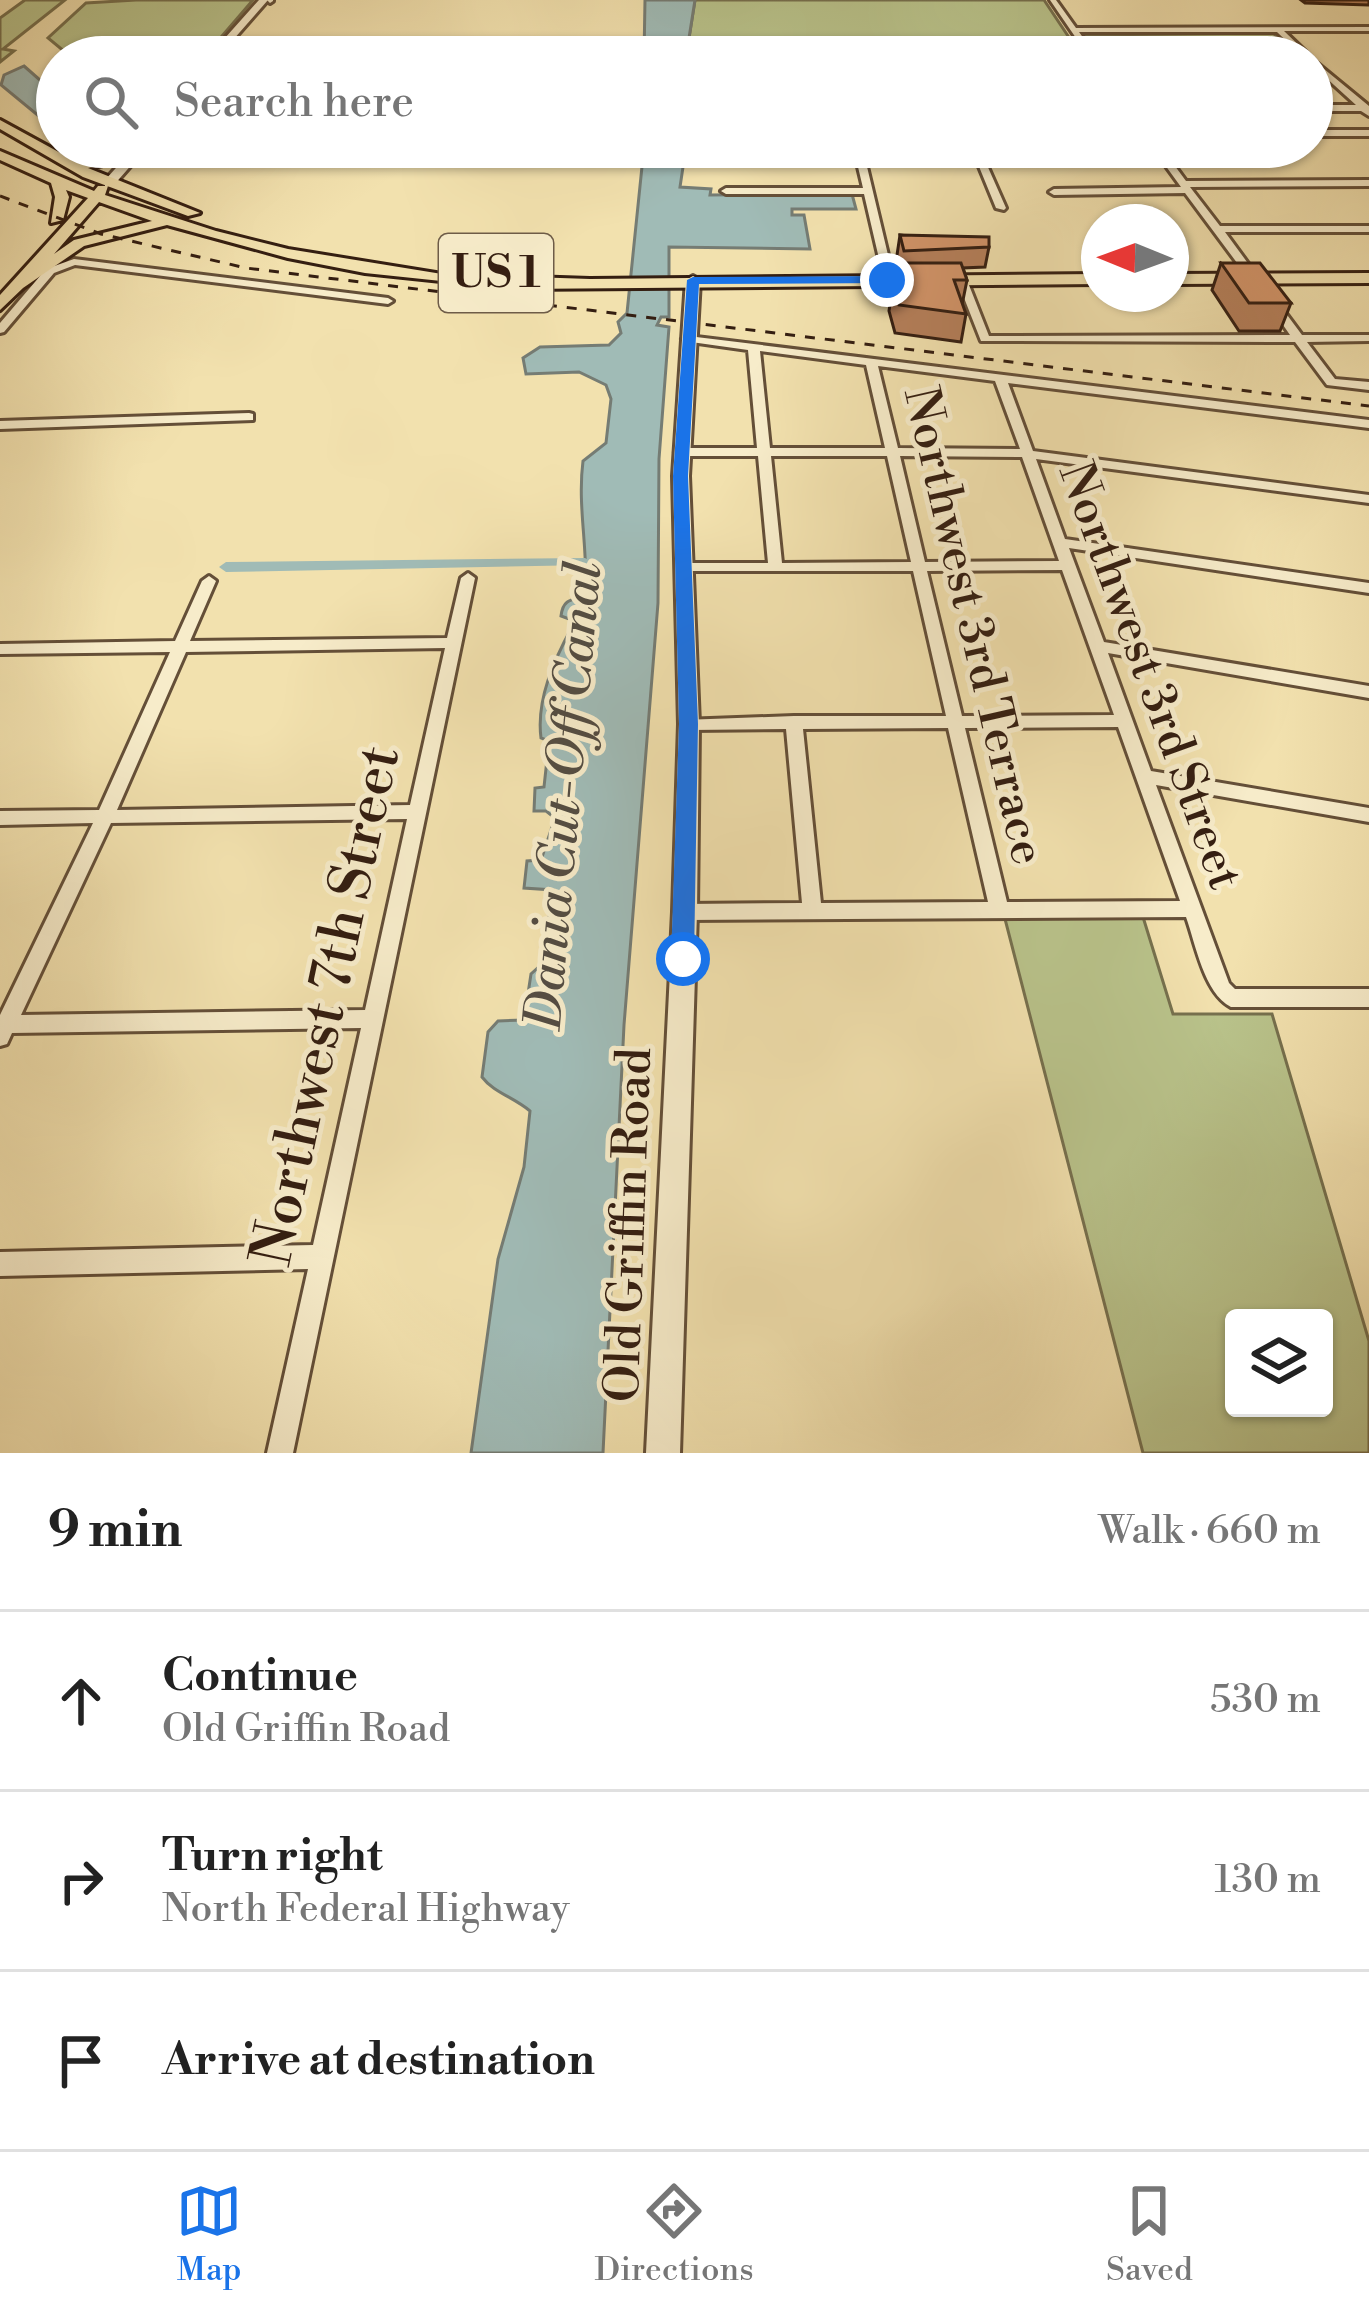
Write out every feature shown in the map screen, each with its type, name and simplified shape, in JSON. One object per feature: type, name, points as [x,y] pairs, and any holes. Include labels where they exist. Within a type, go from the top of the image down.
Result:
[{"type":"main road","points":[[0,105],[36,136]]},
{"type":"main road","name":"US 1","points":[[0,124],[36,145]]},
{"type":"main road","name":"US 1","points":[[0,155],[89,195],[168,222],[280,251],[499,280],[591,284],[1081,279]]},
{"type":"main road","name":"US 1","points":[[76,168],[215,220],[360,260]]},
{"type":"main road","points":[[9,283],[103,180]]},
{"type":"main road","points":[[56,182],[62,197],[56,220]]},
{"type":"main road","points":[[0,305],[9,283],[56,220],[89,195]]},
{"type":"main road","points":[[9,283],[80,243],[121,229],[168,222]]},
{"type":"main road","points":[[1189,279],[1369,278]]},
{"type":"street","points":[[236,36],[269,0]]},
{"type":"street","points":[[1053,0],[1078,36]]},
{"type":"street","points":[[1075,31],[1369,31]]},
{"type":"street","points":[[1075,31],[1369,31]]},
{"type":"street","points":[[1280,32],[1284,36]]},
{"type":"street","points":[[1333,80],[1367,110]]},
{"type":"street","points":[[1333,109],[1367,110]]},
{"type":"street","points":[[1333,133],[1369,133]]},
{"type":"street","points":[[103,180],[112,168]]},
{"type":"street","points":[[103,180],[117,168]]},
{"type":"street","points":[[863,168],[890,280]]},
{"type":"street","points":[[984,168],[1001,208]]},
{"type":"street","points":[[1171,168],[1331,382],[1369,386]]},
{"type":"street","points":[[1054,191],[1369,183]]},
{"type":"street","points":[[726,191],[868,191]]},
{"type":"street","points":[[1217,230],[1369,229]]},
{"type":"street","points":[[0,330],[50,272],[65,263],[388,301]]},
{"type":"street","name":"Old Griffin Road","points":[[663,1453],[685,912],[688,724],[681,452],[693,280]]},
{"type":"street","points":[[962,280],[985,339],[1369,338]]},
{"type":"street","points":[[688,339],[1364,423],[1369,437]]},
{"type":"street","points":[[754,348],[775,566]]},
{"type":"street","name":"Northwest 3rd Terrace","points":[[871,361],[999,909]]},
{"type":"street","name":"Northwest 3rd Street","points":[[1000,377],[1222,988],[1231,998],[1369,998]]},
{"type":"street","points":[[0,425],[249,417]]},
{"type":"street","points":[[681,452],[1025,454],[1369,499]]},
{"type":"street","points":[[1059,542],[1369,587]]},
{"type":"street","points":[[685,568],[1067,565]]},
{"type":"street","name":"Northwest 7th Street","points":[[280,1453],[468,578]]},
{"type":"street","points":[[208,581],[105,818],[2,1028],[375,1019]]},
{"type":"street","points":[[0,649],[452,644]]},
{"type":"street","points":[[1096,646],[1369,692]]},
{"type":"street","points":[[688,724],[1124,721]]},
{"type":"street","points":[[794,722],[812,912]]},
{"type":"street","points":[[1144,776],[1369,815]]},
{"type":"street","points":[[0,818],[418,812]]},
{"type":"street","points":[[685,912],[1194,909]]},
{"type":"street","points":[[0,1264],[322,1257]]},
{"type":"green space","points":[[25,0],[65,0],[3,49],[14,51],[0,62],[0,18]]},
{"type":"green space","points":[[253,0],[222,36],[50,36],[86,3]]},
{"type":"green space","points":[[695,0],[1044,0],[1068,36],[689,36]]},
{"type":"green space","points":[[1273,33],[1277,36],[1084,36]]},
{"type":"green space","points":[[1143,917],[1173,1014],[1272,1014],[1369,1341],[1369,1453],[1143,1453],[1005,919]]},
{"type":"water","points":[[645,0],[695,0],[689,36],[644,36]]},
{"type":"water","points":[[24,66],[36,77],[36,114],[1,85],[4,75]]},
{"type":"water","name":"Dania Cut-Off Canal","points":[[642,168],[683,168],[680,187],[711,189],[710,195],[852,194],[856,209],[792,209],[792,215],[804,215],[810,249],[669,247],[669,317],[661,317],[657,325],[669,327],[659,459],[658,603],[624,1025],[603,1453],[471,1453],[498,1259],[524,1167],[530,1111],[482,1077],[488,1032],[498,1021],[524,1020],[531,974],[542,964],[553,890],[524,888],[527,861],[541,860],[555,818],[546,811],[534,811],[535,788],[544,787],[549,741],[541,738],[541,709],[553,667],[572,627],[572,620],[561,616],[564,606],[585,597],[583,461],[606,443],[611,399],[606,385],[579,372],[526,374],[523,358],[540,347],[609,345],[621,333],[618,322],[627,313]]},
{"type":"building","points":[[900,235],[989,237],[989,247],[904,251]]},
{"type":"building","points":[[904,263],[961,263],[967,280],[954,280],[966,314],[899,305],[893,283],[910,283]]},
{"type":"building","points":[[1221,263],[1260,263],[1291,303],[1249,303]]},
{"type":"waterway","name":"Dania Cut-Off Canal","points":[[226,567],[585,562]]},
{"type":"railway","points":[[0,196],[101,234],[246,268],[1369,406]]},
{"type":"route","points":[[683,959],[688,724],[680,476],[693,280],[887,280]]}]
